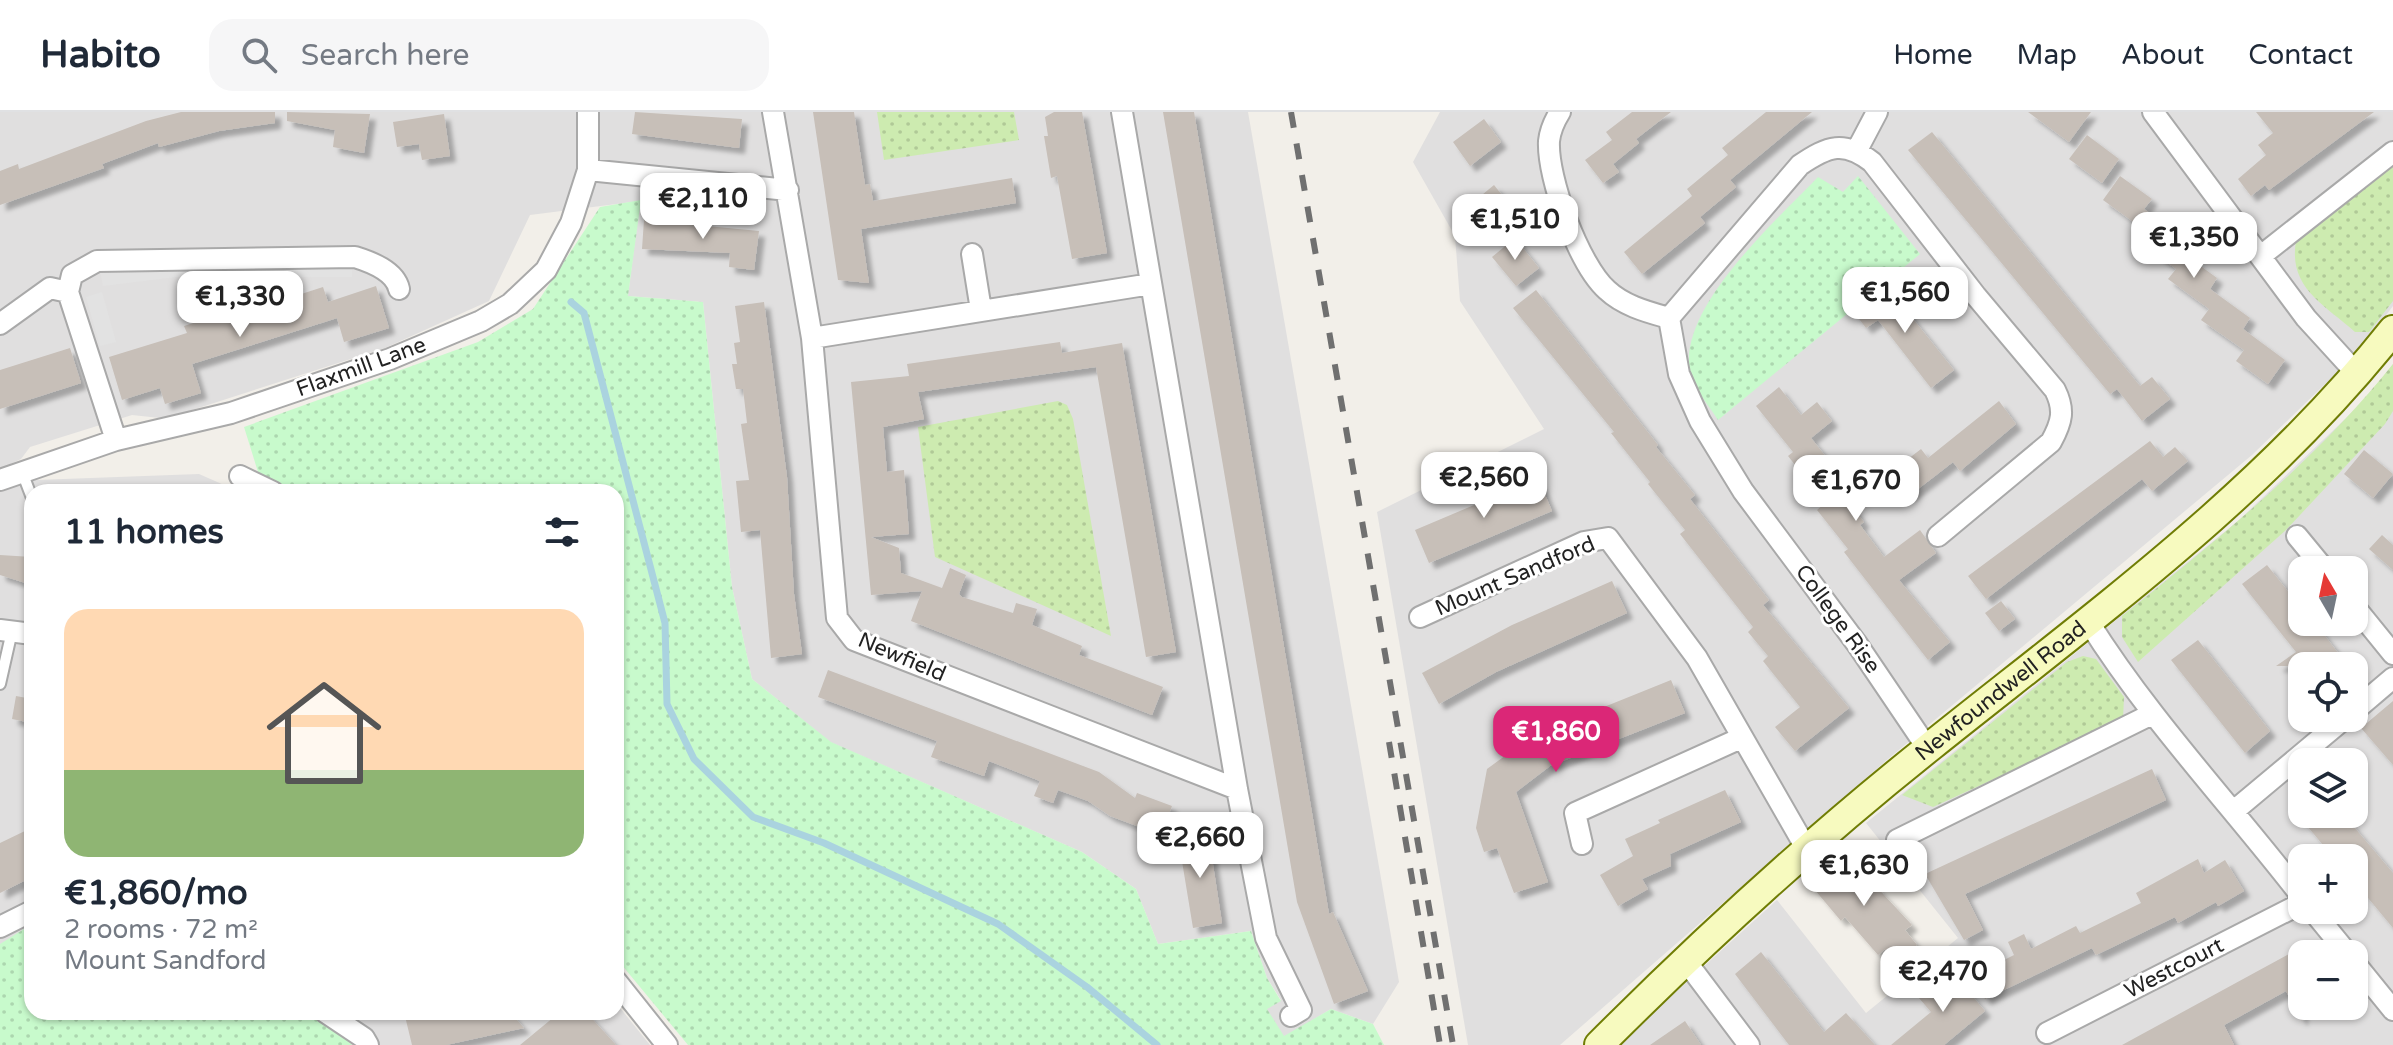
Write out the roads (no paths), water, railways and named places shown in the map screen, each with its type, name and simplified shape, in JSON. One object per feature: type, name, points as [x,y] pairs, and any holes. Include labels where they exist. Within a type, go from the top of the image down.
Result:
[{"type":"main road","name":"Newfoundwell Road","points":[[1599,1045],[1806,848],[2088,621],[2261,475],[2358,375],[2393,330]]},
{"type":"street","name":"Flaxmill Lane","points":[[0,480],[116,440],[231,413],[376,364],[481,321],[510,304],[546,270],[571,223],[588,170],[588,112]]},
{"type":"street","name":"Newfield","points":[[773,112],[812,338],[837,618],[854,640],[1237,789]]},
{"type":"street","points":[[1122,112],[1237,789],[1266,938],[1301,1010],[1291,1016]]},
{"type":"street","points":[[1560,112],[1549,139],[1551,167],[1566,215],[1589,265],[1607,290],[1638,309],[1669,318],[1800,165],[1822,150],[1837,147],[1857,150],[1872,162],[1976,296],[2055,390],[2063,406],[2060,425],[2051,442],[1938,536]]},
{"type":"street","points":[[1857,150],[1877,112]]},
{"type":"street","points":[[2153,112],[2306,318],[2358,375]]},
{"type":"street","points":[[2262,255],[2393,152]]},
{"type":"street","points":[[588,170],[788,190]]},
{"type":"street","points":[[972,254],[981,310]]},
{"type":"street","points":[[116,440],[68,292],[72,275],[97,261],[355,257],[372,263],[397,280],[399,289]]},
{"type":"street","points":[[812,338],[1151,284]]},
{"type":"street","points":[[0,324],[50,288],[68,292]]},
{"type":"street","name":"College Rise","points":[[1669,318],[1679,374],[1700,421],[1729,468],[1857,644],[1928,749]]},
{"type":"street","points":[[240,476],[256,484]]},
{"type":"street","points":[[2297,536],[2313,556]]},
{"type":"street","name":"Mount Sandford","points":[[1420,617],[1584,542],[1608,538],[1697,658],[1806,848]]},
{"type":"street","name":"Westcourt","points":[[2088,621],[2150,715],[2235,810],[2288,881]]},
{"type":"street","points":[[2368,623],[2393,654]]},
{"type":"street","points":[[2368,699],[2393,678]]},
{"type":"street","points":[[1897,840],[2150,715]]},
{"type":"street","points":[[2235,810],[2328,732]]},
{"type":"street","points":[[1582,844],[1575,813],[1741,738]]},
{"type":"street","name":"Westcourt","points":[[2047,1033],[2288,907]]},
{"type":"street","points":[[0,927],[24,915]]},
{"type":"street","points":[[2323,924],[2337,940]]},
{"type":"street","points":[[1685,960],[1749,1045]]},
{"type":"street","points":[[2368,979],[2393,1010]]},
{"type":"street","points":[[624,992],[663,1044]]},
{"type":"street","points":[[337,1020],[364,1038],[368,1045]]},
{"type":"lane","points":[[22,472],[27,484]]},
{"type":"lane","points":[[0,684],[15,632]]},
{"type":"waterway","points":[[571,302],[584,313],[665,623],[667,704],[694,759],[753,817],[824,843],[998,924],[1087,987],[1157,1045]]},
{"type":"railway","points":[[1291,112],[1453,1045]]},
{"type":"railway","points":[[1389,742],[1440,1045]]}]
